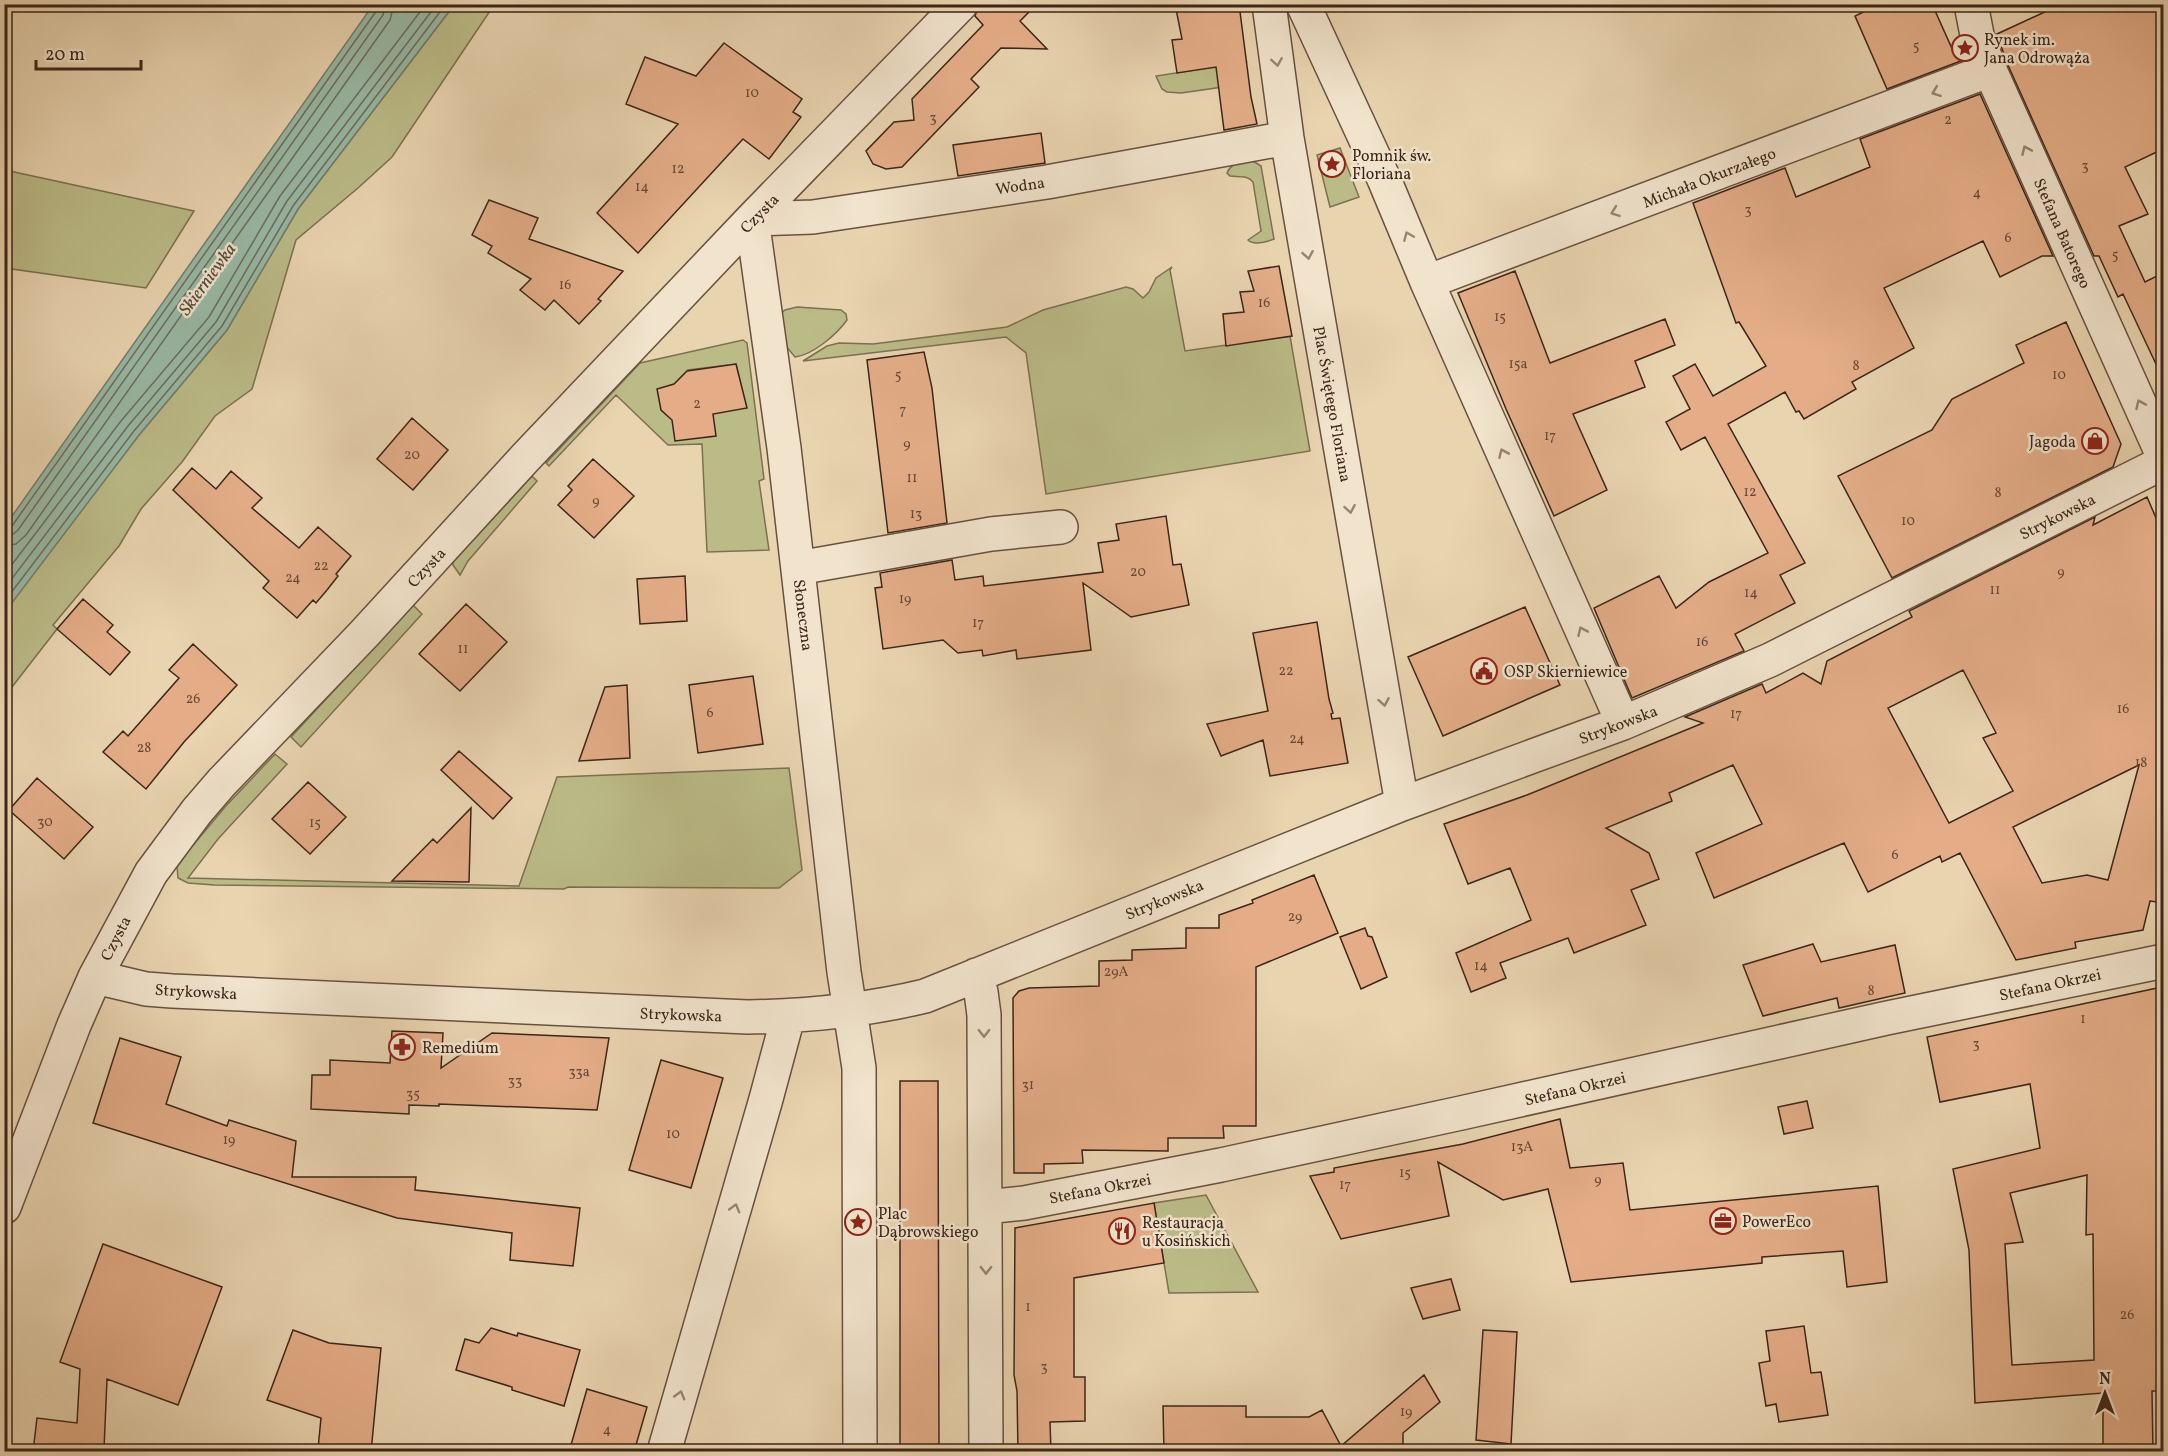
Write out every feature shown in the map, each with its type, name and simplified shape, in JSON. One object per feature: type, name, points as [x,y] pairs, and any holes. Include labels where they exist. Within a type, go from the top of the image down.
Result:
[{"type":"street","name":"Czysta","points":[[4,1207],[95,977],[151,873],[203,804],[364,634],[526,457],[752,219],[961,4]]},
{"type":"street","name":"Plac Świętego Floriana","points":[[1269,4],[1287,138],[1402,804]]},
{"type":"street","points":[[1303,4],[1384,179],[1427,282],[1623,723]]},
{"type":"street","name":"Stefana Batorego","points":[[1971,4],[1977,35],[1990,70],[2163,458]]},
{"type":"street","name":"Michała Okurzałego","points":[[1427,282],[1990,70]]},
{"type":"street","name":"Wodna","points":[[752,219],[813,217],[1047,182],[1287,138]]},
{"type":"street","name":"Słoneczna","points":[[752,219],[798,568],[844,972],[859,1068],[860,1452]]},
{"type":"street","name":"Strykowska","points":[[95,977],[172,991],[748,1017],[788,1017],[851,1011],[925,996],[1402,804],[1623,723],[1770,660],[2163,462]]},
{"type":"street","points":[[798,568],[991,534],[1061,527]]},
{"type":"street","name":"Stefana Okrzei","points":[[985,1207],[1024,1203],[1221,1165],[1876,1020],[2163,961]]},
{"type":"street","points":[[976,975],[984,1015],[986,1452]]},
{"type":"street","points":[[664,1452],[788,1017]]},
{"type":"green space","points":[[454,5],[494,5],[392,157],[296,240],[252,389],[215,416],[182,462],[141,509],[119,546],[53,625],[57,629],[5,696],[4,612],[139,435],[227,330],[298,209]]},
{"type":"green space","points":[[1246,62],[1223,87],[1181,93],[1167,92],[1162,89],[1156,76]]},
{"type":"green space","points":[[1340,148],[1359,197],[1330,207],[1317,155]]},
{"type":"green space","points":[[1253,161],[1261,166],[1274,239],[1257,243],[1248,240],[1261,231],[1253,182],[1248,178],[1230,176],[1227,173],[1234,165]]},
{"type":"green space","points":[[5,170],[194,211],[146,288],[5,268]]},
{"type":"green space","points":[[1172,267],[1170,270],[1185,351],[1290,336],[1310,451],[1046,494],[1026,353],[1006,337],[803,361],[827,346],[839,343],[873,344],[1007,327],[1043,310],[1126,287],[1133,289],[1143,298],[1156,278]]},
{"type":"green space","points":[[797,307],[841,310],[846,314],[847,320],[824,343],[795,357],[785,345],[778,316],[785,310]]},
{"type":"green space","points":[[743,340],[747,343],[764,479],[759,481],[769,550],[707,552],[702,444],[668,445],[616,395],[549,466],[546,463],[640,363]],"holes":[[[736,364],[746,408],[688,371],[688,370]]]},
{"type":"green space","points":[[532,476],[537,481],[468,561],[460,575],[453,562]]},
{"type":"green space","points":[[413,605],[422,614],[301,747],[291,737]]},
{"type":"green space","points":[[275,754],[287,764],[218,839],[188,878],[519,886],[557,777],[789,768],[802,870],[779,888],[568,887],[564,889],[214,885],[188,883],[178,878],[177,867],[189,850],[225,807]]},
{"type":"green space","points":[[1206,1195],[1258,1292],[1169,1293],[1154,1203]]},
{"type":"water","name":"Skierniewka","points":[[373,5],[454,5],[298,209],[227,330],[139,435],[5,612],[5,526]]},
{"type":"building","points":[[979,4],[1037,4],[1020,21],[1047,49],[1001,48],[971,79],[979,87],[902,167],[886,169],[873,164],[866,151],[894,122],[914,120],[912,99],[983,25],[975,16]]},
{"type":"building","points":[[1175,4],[1239,4],[1251,97],[1257,124],[1224,130],[1216,67],[1177,73],[1172,40],[1182,39]]},
{"type":"building","points":[[1880,4],[1932,4],[1954,53],[1962,50],[1966,59],[1887,89],[1855,16]]},
{"type":"building","points":[[2062,4],[2163,4],[2163,149],[2125,167],[2148,214],[2119,226],[2145,282],[2163,273],[2163,379],[2123,294],[2118,297],[2099,256],[2094,256],[2007,63],[1997,34]]},
{"type":"building","points":[[724,43],[802,99],[793,112],[801,117],[769,159],[743,139],[638,253],[597,213],[678,124],[626,104],[645,57],[696,76]]},
{"type":"building","points":[[1980,94],[2053,256],[2042,256],[2000,277],[1983,241],[1884,288],[1914,348],[1852,382],[1856,389],[1804,419],[1799,411],[1796,412],[1785,392],[1728,424],[1805,563],[1780,575],[1795,603],[1735,634],[1744,651],[1632,698],[1594,608],[1659,576],[1676,608],[1709,582],[1768,553],[1705,437],[1681,450],[1666,422],[1690,409],[1673,376],[1695,364],[1713,396],[1766,366],[1739,322],[1736,323],[1693,203],[1785,168],[1796,197],[1870,167],[1860,139]]},
{"type":"building","points":[[1041,133],[1045,163],[958,176],[953,145]]},
{"type":"building","points":[[489,200],[538,218],[529,239],[623,271],[598,299],[601,301],[579,324],[554,300],[545,310],[520,290],[531,279],[488,253],[492,246],[472,235]]},
{"type":"building","points":[[1279,266],[1292,336],[1226,346],[1223,314],[1244,312],[1240,292],[1254,291],[1248,271]]},
{"type":"building","points":[[1515,271],[1550,363],[1665,319],[1675,345],[1635,361],[1645,387],[1573,414],[1607,490],[1554,516],[1458,293]]},
{"type":"building","points":[[2066,322],[2121,444],[2113,467],[1892,578],[1838,476],[1932,430],[1952,399],[2024,363],[2016,345]]},
{"type":"building","points":[[924,352],[932,388],[947,523],[888,533],[867,360]]},
{"type":"building","points":[[736,364],[747,408],[713,414],[716,436],[675,441],[672,420],[661,410],[657,389],[674,384],[687,371]]},
{"type":"building","points":[[412,418],[448,450],[413,490],[377,459]]},
{"type":"building","points":[[593,459],[634,496],[594,538],[558,505],[572,490],[568,486]]},
{"type":"building","points":[[192,468],[216,489],[231,471],[262,498],[252,508],[299,548],[318,527],[351,556],[316,603],[313,600],[297,618],[263,588],[269,581],[173,490]]},
{"type":"building","points":[[2147,497],[2163,534],[2163,877],[2157,902],[2150,901],[2143,930],[2075,942],[2076,948],[2016,960],[1960,853],[1942,862],[1940,856],[1868,892],[1844,843],[1714,898],[1696,853],[1762,824],[1733,765],[1669,793],[1672,801],[1606,828],[1649,853],[1659,879],[1631,890],[1646,925],[1574,953],[1568,938],[1500,963],[1506,978],[1471,992],[1456,953],[1531,920],[1510,868],[1468,884],[1444,824],[1527,795],[1703,723],[1685,717],[1762,684],[1766,693],[1803,673],[1821,684],[1827,661],[1912,617],[1909,611],[2095,517],[2093,525]],"holes":[[[1963,670],[1996,733],[1983,738],[2013,791],[1949,823],[1888,708]],[[2139,765],[2108,880],[2087,875],[2042,883],[2013,827]]]},
{"type":"building","points":[[1166,516],[1173,565],[1181,564],[1189,605],[1131,617],[1083,583],[1091,650],[1017,659],[1016,650],[983,656],[982,650],[958,653],[943,640],[883,649],[875,588],[882,587],[880,573],[952,560],[955,580],[983,576],[984,586],[1103,572],[1098,543],[1119,540],[1116,524]]},
{"type":"building","points":[[685,576],[687,621],[640,624],[637,579]]},
{"type":"building","points":[[83,599],[113,625],[107,632],[130,652],[110,675],[57,629]]},
{"type":"building","points":[[466,604],[507,642],[460,691],[419,654]]},
{"type":"building","name":"OSP Skierniewice","points":[[1525,607],[1560,685],[1443,736],[1408,657]]},
{"type":"building","points":[[1317,622],[1333,713],[1331,714],[1332,719],[1340,718],[1348,763],[1270,776],[1263,740],[1221,756],[1207,724],[1268,711],[1253,633]]},
{"type":"building","points":[[193,644],[237,685],[184,742],[146,789],[103,752],[123,731],[128,736],[179,678],[169,670]]},
{"type":"building","points":[[753,676],[763,744],[698,753],[689,685]]},
{"type":"building","points":[[627,685],[630,758],[579,761],[605,687]]},
{"type":"building","points":[[459,751],[512,798],[493,819],[441,770]]},
{"type":"building","points":[[37,778],[93,827],[64,859],[9,810]]},
{"type":"building","points":[[308,782],[346,817],[310,854],[272,819]]},
{"type":"building","points":[[471,808],[469,882],[392,881],[433,839],[437,843]]},
{"type":"building","points":[[1314,875],[1338,933],[1256,967],[1256,1126],[1223,1126],[1224,1138],[1168,1138],[1168,1151],[1082,1150],[1083,1163],[1044,1164],[1044,1173],[1014,1173],[1013,998],[1019,991],[1029,988],[1099,986],[1099,961],[1132,960],[1132,950],[1186,948],[1186,928],[1219,928],[1219,915],[1253,903],[1252,900]]},
{"type":"building","points":[[1365,928],[1368,936],[1372,937],[1387,977],[1361,989],[1340,937]]},
{"type":"building","points":[[1813,944],[1821,962],[1895,945],[1905,993],[1839,1008],[1837,998],[1763,1016],[1743,965]]},
{"type":"building","points":[[2162,987],[2163,1223],[2160,1391],[2152,1391],[2153,1452],[2103,1452],[2103,1393],[1975,1403],[1969,1250],[1953,1169],[2040,1148],[2030,1084],[1940,1102],[1927,1037]],"holes":[[[2087,1175],[2086,1235],[2093,1234],[2094,1360],[2012,1365],[2005,1244],[2023,1242],[2010,1193]]]},
{"type":"building","points":[[392,1031],[443,1033],[441,1068],[492,1033],[609,1038],[597,1110],[439,1104],[439,1106],[409,1105],[409,1114],[311,1109],[312,1075],[330,1075],[330,1060],[390,1063]]},
{"type":"building","points":[[120,1038],[181,1057],[166,1104],[227,1126],[229,1120],[296,1141],[292,1177],[416,1177],[415,1190],[580,1208],[573,1266],[510,1260],[512,1233],[397,1218],[93,1123]]},
{"type":"building","points":[[661,1060],[723,1078],[691,1188],[629,1170]]},
{"type":"building","points":[[900,1081],[938,1081],[939,1452],[900,1452]]},
{"type":"building","points":[[1807,1101],[1813,1128],[1784,1134],[1778,1107]]},
{"type":"building","points":[[1560,1119],[1570,1168],[1623,1163],[1630,1210],[1878,1186],[1887,1282],[1847,1287],[1843,1251],[1762,1257],[1762,1263],[1571,1282],[1548,1189],[1503,1200],[1438,1162],[1449,1216],[1341,1239],[1310,1176],[1334,1172],[1334,1168],[1463,1144]]},
{"type":"building","points":[[1154,1203],[1164,1263],[1074,1278],[1074,1377],[1085,1377],[1085,1421],[1050,1422],[1051,1452],[1018,1452],[1017,1391],[1014,1375],[1015,1228]]},
{"type":"building","points":[[103,1244],[222,1287],[178,1405],[107,1379],[104,1449],[91,1449],[90,1452],[33,1452],[37,1418],[77,1423],[80,1369],[60,1362]]},
{"type":"building","points":[[1451,1279],[1460,1310],[1423,1319],[1411,1288]]},
{"type":"building","points":[[1804,1326],[1811,1373],[1821,1372],[1828,1415],[1779,1422],[1776,1404],[1766,1406],[1759,1363],[1770,1361],[1766,1331]]},
{"type":"building","points":[[491,1328],[580,1350],[564,1406],[456,1370],[465,1339],[479,1343]]},
{"type":"building","points":[[293,1330],[329,1343],[381,1348],[371,1452],[318,1449],[321,1418],[267,1400]]},
{"type":"building","points":[[1483,1330],[1517,1332],[1511,1444],[1476,1440]]},
{"type":"building","points":[[1424,1375],[1440,1402],[1403,1433],[1403,1452],[1164,1452],[1163,1406],[1246,1406],[1246,1417],[1309,1417],[1322,1410],[1341,1446]]},
{"type":"building","points":[[587,1389],[647,1407],[634,1452],[569,1452]]},
{"type":"place","name":"Rynek im. Jana Odrowąża","points":[[1965,48]]},
{"type":"place","name":"Pomnik św. Floriana","points":[[1332,164]]},
{"type":"place","name":"Jagoda","points":[[2095,441]]},
{"type":"place","name":"OSP Skierniewice","points":[[1484,671]]},
{"type":"place","name":"Remedium","points":[[402,1047]]},
{"type":"place","name":"PowerEco","points":[[1723,1221]]},
{"type":"place","name":"Plac Dąbrowskiego","points":[[858,1222]]},
{"type":"place","name":"Restauracja u Kosińskich","points":[[1122,1231]]}]
